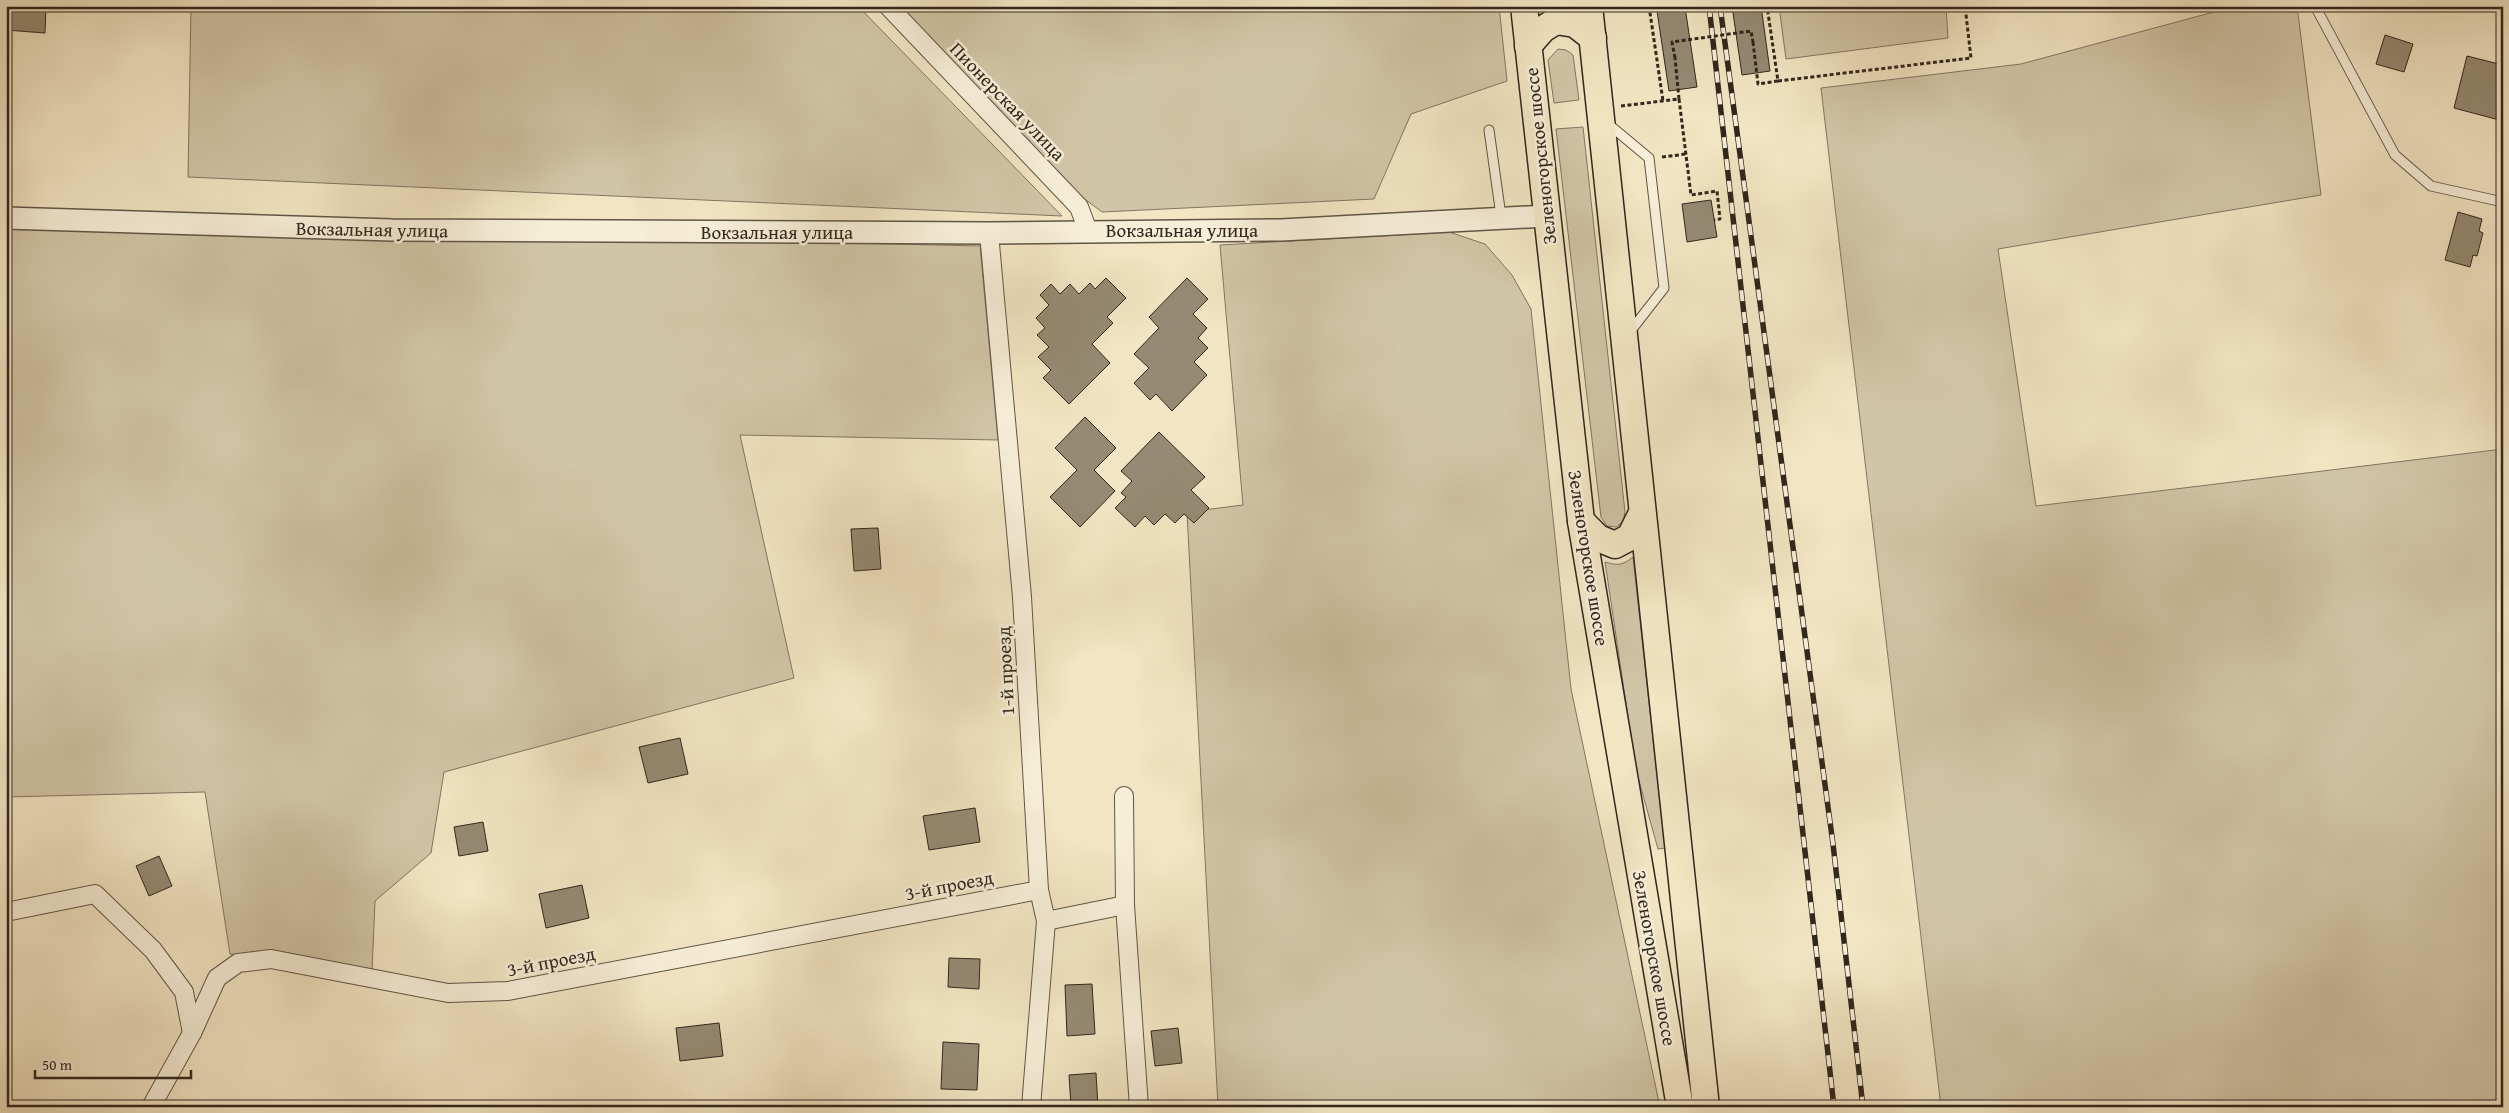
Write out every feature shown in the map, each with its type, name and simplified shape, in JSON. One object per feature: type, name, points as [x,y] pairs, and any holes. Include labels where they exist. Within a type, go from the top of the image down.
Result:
[{"type":"main road","name":"Зеленогорское шоссе","points":[[1524,6],[1581,521],[1680,1107]]},
{"type":"main road","name":"Зеленогорское шоссе","points":[[1588,6],[1593,38],[1706,1107]]},
{"type":"main road","points":[[1528,46],[1543,29],[1556,21],[1575,24],[1593,38]]},
{"type":"main road","points":[[1581,521],[1598,538],[1615,544],[1630,537],[1642,513]]},
{"type":"street","name":"Пионерская улица","points":[[888,6],[1079,207],[1088,231]]},
{"type":"street","name":"Вокзальная улица","points":[[6,218],[392,230],[990,233],[1280,230],[1501,216],[1547,216]]},
{"type":"street","name":"1-й проезд","points":[[990,233],[1022,597],[1039,890],[1046,921],[1032,1107]]},
{"type":"street","points":[[1124,796],[1125,905],[1139,1107]]},
{"type":"street","name":"3-й проезд","points":[[151,1107],[192,1033],[217,978],[238,963],[271,960],[448,993],[508,992],[1039,890]]},
{"type":"street","points":[[6,912],[95,894],[153,950],[184,992],[192,1033]]},
{"type":"street","points":[[1046,921],[1125,905]]},
{"type":"lane","points":[[2315,6],[2394,155],[2431,186],[2503,202]]},
{"type":"lane","points":[[1601,113],[1648,158],[1664,288],[1624,339]]},
{"type":"lane","points":[[1490,130],[1501,216]]},
{"type":"path","points":[[1649,6],[1663,101]]},
{"type":"path","points":[[1767,6],[1778,81]]},
{"type":"path","points":[[1714,220],[1720,219],[1717,192],[1691,195],[1672,42],[1751,31],[1758,84],[1971,58],[1965,6]]},
{"type":"path","points":[[1601,113],[1679,99]]},
{"type":"path","points":[[1648,158],[1686,154]]},
{"type":"shaded area","points":[[191,6],[858,6],[1062,216],[188,177]]},
{"type":"shaded area","points":[[897,6],[1499,6],[1507,81],[1411,114],[1374,199],[1102,212],[1074,191]]},
{"type":"shaded area","points":[[1779,6],[1946,6],[1948,38],[1786,59]]},
{"type":"shaded area","points":[[2236,6],[2297,6],[2321,195],[1998,249],[2036,506],[2503,449],[2503,1107],[1941,1107],[1821,88],[2021,64]]},
{"type":"shaded area","points":[[1558,49],[1566,50],[1573,55],[1579,100],[1554,103],[1548,60]]},
{"type":"shaded area","points":[[1583,127],[1625,512],[1623,522],[1616,527],[1607,526],[1601,517],[1556,129]]},
{"type":"shaded area","points":[[6,224],[980,246],[998,440],[740,435],[794,678],[444,772],[431,853],[375,901],[372,971],[230,954],[205,792],[6,797]]},
{"type":"shaded area","points":[[1449,232],[1485,244],[1512,275],[1531,309],[1571,689],[1660,1107],[1218,1107],[1187,512],[1243,505],[1220,245]]},
{"type":"shaded area","points":[[1633,557],[1665,848],[1658,849],[1636,770],[1605,562],[1620,564]]},
{"type":"building","points":[[6,6],[46,6],[45,33],[6,30]]},
{"type":"building","points":[[1732,6],[1761,6],[1770,71],[1742,75]]},
{"type":"building","points":[[1685,7],[1697,87],[1669,91],[1657,11]]},
{"type":"building","points":[[2385,35],[2413,44],[2404,72],[2376,64]]},
{"type":"building","points":[[2467,56],[2503,65],[2503,121],[2454,108]]},
{"type":"building","points":[[1711,200],[1717,237],[1687,242],[1682,204]]},
{"type":"building","points":[[2458,212],[2482,219],[2479,231],[2483,233],[2477,256],[2473,255],[2470,267],[2445,260]]},
{"type":"building","points":[[1106,278],[1126,298],[1107,317],[1113,323],[1092,344],[1110,363],[1069,404],[1043,378],[1051,370],[1038,357],[1049,347],[1037,335],[1045,328],[1036,318],[1049,305],[1040,295],[1051,284],[1060,294],[1070,284],[1079,294],[1090,283],[1095,289]]},
{"type":"building","points":[[1187,278],[1208,299],[1193,314],[1207,328],[1198,338],[1208,348],[1194,362],[1207,375],[1172,411],[1156,394],[1150,400],[1134,383],[1149,368],[1134,354],[1159,328],[1149,317]]},
{"type":"building","points":[[1085,417],[1116,448],[1094,470],[1115,491],[1080,527],[1050,497],[1077,470],[1055,448]]},
{"type":"building","points":[[1159,432],[1205,477],[1191,490],[1209,508],[1194,523],[1184,514],[1175,523],[1165,514],[1154,525],[1145,516],[1135,527],[1115,508],[1126,497],[1121,493],[1132,481],[1121,471]]},
{"type":"building","points":[[878,528],[881,569],[854,571],[851,529]]},
{"type":"building","points":[[680,738],[688,774],[648,783],[639,747]]},
{"type":"building","points":[[975,808],[980,842],[929,850],[923,816]]},
{"type":"building","points":[[483,822],[488,851],[459,856],[454,827]]},
{"type":"building","points":[[159,856],[172,886],[149,896],[136,866]]},
{"type":"building","points":[[582,885],[589,918],[546,928],[539,894]]},
{"type":"building","points":[[949,958],[980,959],[979,989],[948,987]]},
{"type":"building","points":[[1092,984],[1095,1034],[1067,1036],[1065,985]]},
{"type":"building","points":[[719,1023],[723,1056],[680,1061],[676,1028]]},
{"type":"building","points":[[1178,1028],[1182,1063],[1155,1066],[1151,1031]]},
{"type":"building","points":[[943,1042],[979,1044],[977,1090],[941,1089]]},
{"type":"building","points":[[1096,1073],[1098,1107],[1071,1107],[1069,1075]]},
{"type":"railway","points":[[1709,6],[1834,1107]]},
{"type":"railway","points":[[1720,6],[1833,844],[1863,1107]]}]
